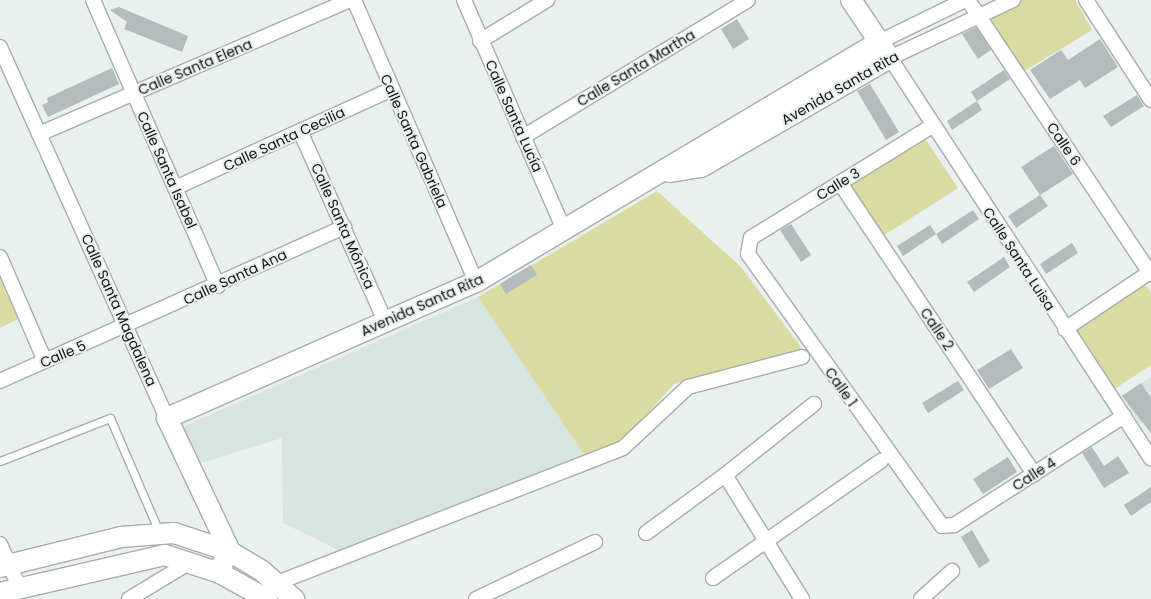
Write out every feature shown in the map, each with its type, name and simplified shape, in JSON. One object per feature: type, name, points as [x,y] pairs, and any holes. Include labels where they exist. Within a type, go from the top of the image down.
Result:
[{"type":"street","name":"Calle Santa Isabel","points":[[93,0],[218,286]]},
{"type":"street","name":"Calle Santa Elena","points":[[39,134],[352,0]]},
{"type":"street","name":"Calle Santa Gabriela","points":[[352,0],[476,282]]},
{"type":"street","name":"Calle Santa Lucía","points":[[464,0],[480,41],[565,232]]},
{"type":"street","points":[[480,41],[548,0]]},
{"type":"street","name":"Calle Santa Martha","points":[[524,137],[730,4],[748,0]]},
{"type":"street","points":[[850,0],[884,50]]},
{"type":"street","name":"Avenida Santa Rita","points":[[167,418],[476,282],[667,172],[693,151],[884,50],[967,0]]},
{"type":"street","name":"Calle 6","points":[[967,0],[1150,273]]},
{"type":"street","name":"Avenida Santa Rita","points":[[884,50],[1013,0]]},
{"type":"street","points":[[1086,0],[1151,100]]},
{"type":"street","name":"Calle Santa Luisa","points":[[884,50],[1151,458]]},
{"type":"street","name":"Calle Santa Magdalena","points":[[1,54],[167,418],[204,505],[229,551]]},
{"type":"street","name":"Calle Santa Cecilia","points":[[175,188],[392,89]]},
{"type":"street","name":"Calle 3","points":[[747,244],[932,126]]},
{"type":"street","name":"Calle Santa Mónica","points":[[300,131],[385,321]]},
{"type":"street","name":"Calle 2","points":[[840,183],[1034,474]]},
{"type":"street","name":"Calle Santa Ana","points":[[126,327],[344,227]]},
{"type":"street","name":"Calle 1","points":[[747,244],[753,262],[942,526]]},
{"type":"street","points":[[0,257],[45,361]]},
{"type":"street","points":[[1065,329],[1150,273]]},
{"type":"street","name":"Calle 5","points":[[0,381],[126,327]]},
{"type":"street","points":[[268,594],[623,448],[688,387],[802,357]]},
{"type":"street","points":[[646,533],[724,476],[814,404]]},
{"type":"street","name":"Calle 4","points":[[942,526],[954,526],[1124,416]]},
{"type":"street","points":[[713,578],[880,461]]},
{"type":"street","points":[[724,476],[802,599]]},
{"type":"street","points":[[129,599],[190,562],[200,540],[204,505]]},
{"type":"street","points":[[5,566],[159,532],[200,540],[229,551],[268,594]]},
{"type":"street","points":[[476,599],[595,542]]},
{"type":"street","points":[[0,544],[5,566],[20,589]]},
{"type":"street","points":[[220,573],[229,551]]},
{"type":"street","points":[[0,593],[146,557],[176,556],[268,594],[294,599]]},
{"type":"street","points":[[921,599],[952,570]]},
{"type":"lane","points":[[0,462],[110,418],[159,532]]},
{"type":"shaded area","points":[[478,297],[585,456],[342,552],[283,523],[282,438],[195,465],[182,427]]},
{"type":"shaded area","points":[[1151,377],[1151,417],[1140,424],[1122,396]]},
{"type":"green space","points":[[1021,0],[1075,0],[1092,30],[1021,73],[988,24],[989,14]]},
{"type":"green space","points":[[924,137],[958,188],[883,236],[848,186]]},
{"type":"green space","points":[[657,191],[741,267],[803,350],[674,384],[621,443],[585,456],[478,297]]},
{"type":"green space","points":[[0,279],[18,319],[0,328]]},
{"type":"green space","points":[[1146,285],[1151,293],[1151,365],[1113,390],[1075,329]]},
{"type":"building","points":[[119,7],[188,36],[182,52],[124,29],[127,22],[110,10]]},
{"type":"building","points":[[737,19],[749,39],[733,49],[721,29]]},
{"type":"building","points":[[976,27],[991,50],[978,59],[962,34]]},
{"type":"building","points":[[1100,39],[1118,67],[1085,88],[1080,80],[1050,99],[1030,70],[1061,50],[1068,60]]},
{"type":"building","points":[[112,68],[119,84],[48,117],[42,105],[48,102],[47,98]]},
{"type":"building","points":[[1004,70],[1010,79],[977,101],[971,92]]},
{"type":"building","points":[[870,84],[899,132],[886,140],[857,91]]},
{"type":"building","points":[[1137,95],[1144,106],[1111,127],[1103,116]]},
{"type":"building","points":[[977,101],[982,110],[952,130],[947,121]]},
{"type":"building","points":[[1054,146],[1073,174],[1040,195],[1021,167]]},
{"type":"building","points":[[1040,195],[1048,206],[1016,228],[1008,216]]},
{"type":"building","points":[[973,210],[979,219],[942,244],[936,234]]},
{"type":"building","points":[[791,224],[811,255],[801,262],[780,230]]},
{"type":"building","points":[[930,225],[936,234],[903,256],[897,246]]},
{"type":"building","points":[[1072,243],[1078,253],[1046,274],[1040,264]]},
{"type":"building","points":[[1004,257],[1010,267],[974,292],[967,282]]},
{"type":"building","points":[[531,265],[537,275],[506,294],[500,284]]},
{"type":"building","points":[[1011,349],[1023,368],[989,389],[977,370]]},
{"type":"building","points":[[958,381],[964,390],[928,413],[922,403]]},
{"type":"building","points":[[1141,383],[1151,398],[1151,433],[1122,396]]},
{"type":"building","points":[[1092,447],[1104,466],[1118,456],[1129,473],[1104,488],[1082,453]]},
{"type":"building","points":[[1008,457],[1017,472],[983,494],[973,479]]},
{"type":"building","points":[[1151,487],[1151,502],[1131,516],[1124,505]]},
{"type":"building","points":[[972,530],[990,561],[979,568],[961,537]]}]
